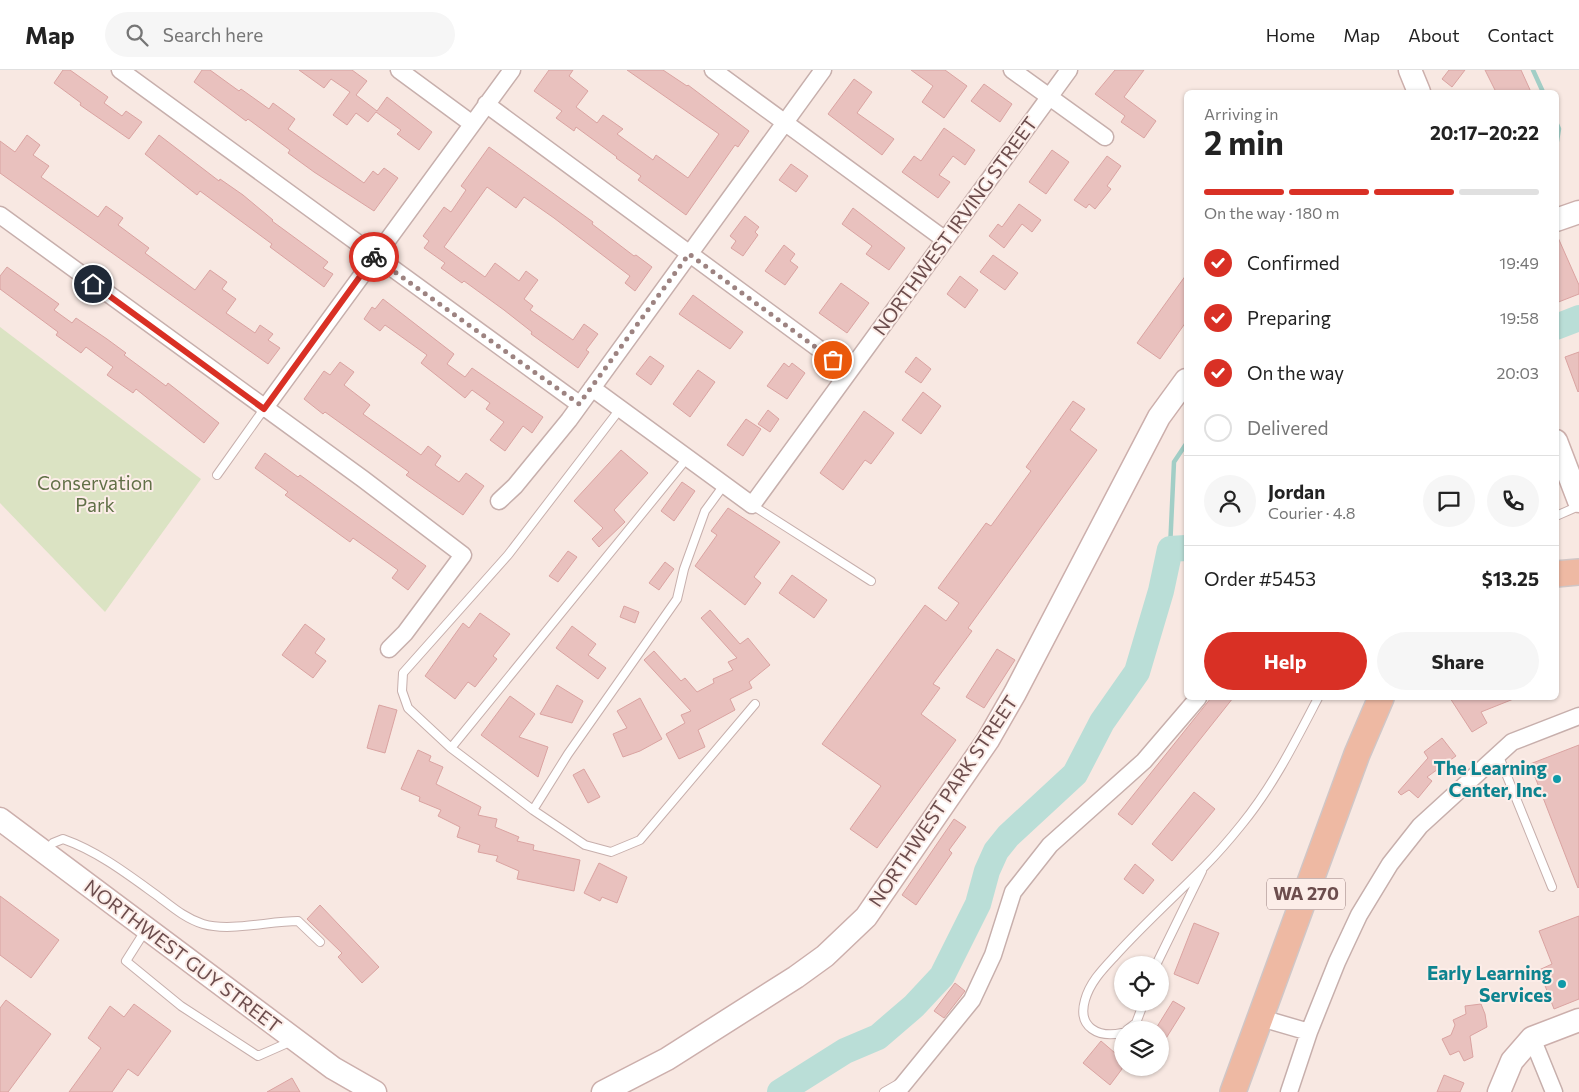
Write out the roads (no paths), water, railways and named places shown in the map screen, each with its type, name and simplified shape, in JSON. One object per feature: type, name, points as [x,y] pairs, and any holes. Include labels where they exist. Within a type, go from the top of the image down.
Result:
[{"type":"main road","points":[[1559,574],[1579,572]]},
{"type":"main road","name":"WA 270","points":[[1233,1092],[1350,770],[1380,700]]},
{"type":"street","points":[[120,70],[579,404]]},
{"type":"street","points":[[399,70],[471,123]]},
{"type":"street","points":[[264,409],[471,123],[512,70]]},
{"type":"street","points":[[713,70],[944,239]]},
{"type":"street","points":[[500,501],[515,486],[569,420],[784,121],[823,70]]},
{"type":"street","points":[[1012,70],[1105,137]]},
{"type":"street","name":"NORTHWEST IRVING STREET","points":[[752,505],[1069,70]]},
{"type":"street","points":[[1410,70],[1418,90]]},
{"type":"street","points":[[486,104],[849,372]]},
{"type":"street","points":[[1559,219],[1579,212]]},
{"type":"street","points":[[0,215],[463,555],[405,633],[389,649]]},
{"type":"street","name":"NORTHWEST PARK STREET","points":[[603,1092],[667,1059],[796,977],[825,956],[866,917],[988,740],[1015,693],[1159,417],[1184,383]]},
{"type":"street","points":[[592,388],[752,505]]},
{"type":"street","points":[[1559,453],[1579,500]]},
{"type":"street","points":[[902,1086],[972,1000],[993,955],[1013,892],[1050,845],[1144,762],[1196,700]]},
{"type":"street","points":[[1289,1092],[1309,1032],[1359,915],[1390,864],[1420,826],[1512,742],[1579,716]]},
{"type":"street","name":"NORTHWEST GUY STREET","points":[[0,819],[333,1068],[372,1090]]},
{"type":"street","points":[[1261,1018],[1309,1032]]},
{"type":"street","points":[[1499,1092],[1512,1061],[1532,1038],[1579,1020]]},
{"type":"street","points":[[1532,1038],[1554,1092]]},
{"type":"lane","points":[[217,475],[264,409]]},
{"type":"lane","points":[[620,409],[508,555],[403,673],[402,691],[408,708],[451,748],[533,810],[585,846],[611,852],[640,840],[755,704]]},
{"type":"lane","points":[[451,748],[688,457]]},
{"type":"lane","points":[[533,810],[568,754],[677,599],[684,569],[705,512],[724,485]]},
{"type":"lane","points":[[752,505],[871,581]]},
{"type":"lane","points":[[1559,515],[1579,506]]},
{"type":"lane","points":[[1114,1034],[1109,1035],[1095,1031],[1086,1024],[1083,1011],[1085,998],[1095,979],[1138,931],[1204,867],[1242,824],[1280,772],[1317,700]]},
{"type":"lane","points":[[1498,754],[1552,887]]},
{"type":"lane","points":[[44,852],[52,843],[64,839],[82,845],[120,868],[184,916],[204,924],[221,928],[298,921],[320,942]]},
{"type":"lane","points":[[1160,956],[1204,867]]},
{"type":"lane","points":[[146,929],[126,962],[181,1006],[258,1056],[295,1040]]},
{"type":"lane","points":[[884,1092],[902,1086]]},
{"type":"waterway","points":[[1533,70],[1542,90]]},
{"type":"waterway","points":[[1559,326],[1579,318]]},
{"type":"waterway","points":[[1170,549],[1174,462],[1184,447]]},
{"type":"waterway","points":[[780,1092],[845,1051],[878,1037],[914,1006],[942,976],[978,904],[987,871],[996,851],[1008,836],[1075,774],[1102,722],[1137,672],[1161,591],[1170,549],[1184,548]]},
{"type":"place","name":"The Learning Center, Inc.","points":[[1557,779]]},
{"type":"place","name":"Early Learning Services","points":[[1562,984]]},
{"type":"park label","name":"Conservation Park","points":[[95,494]]}]
